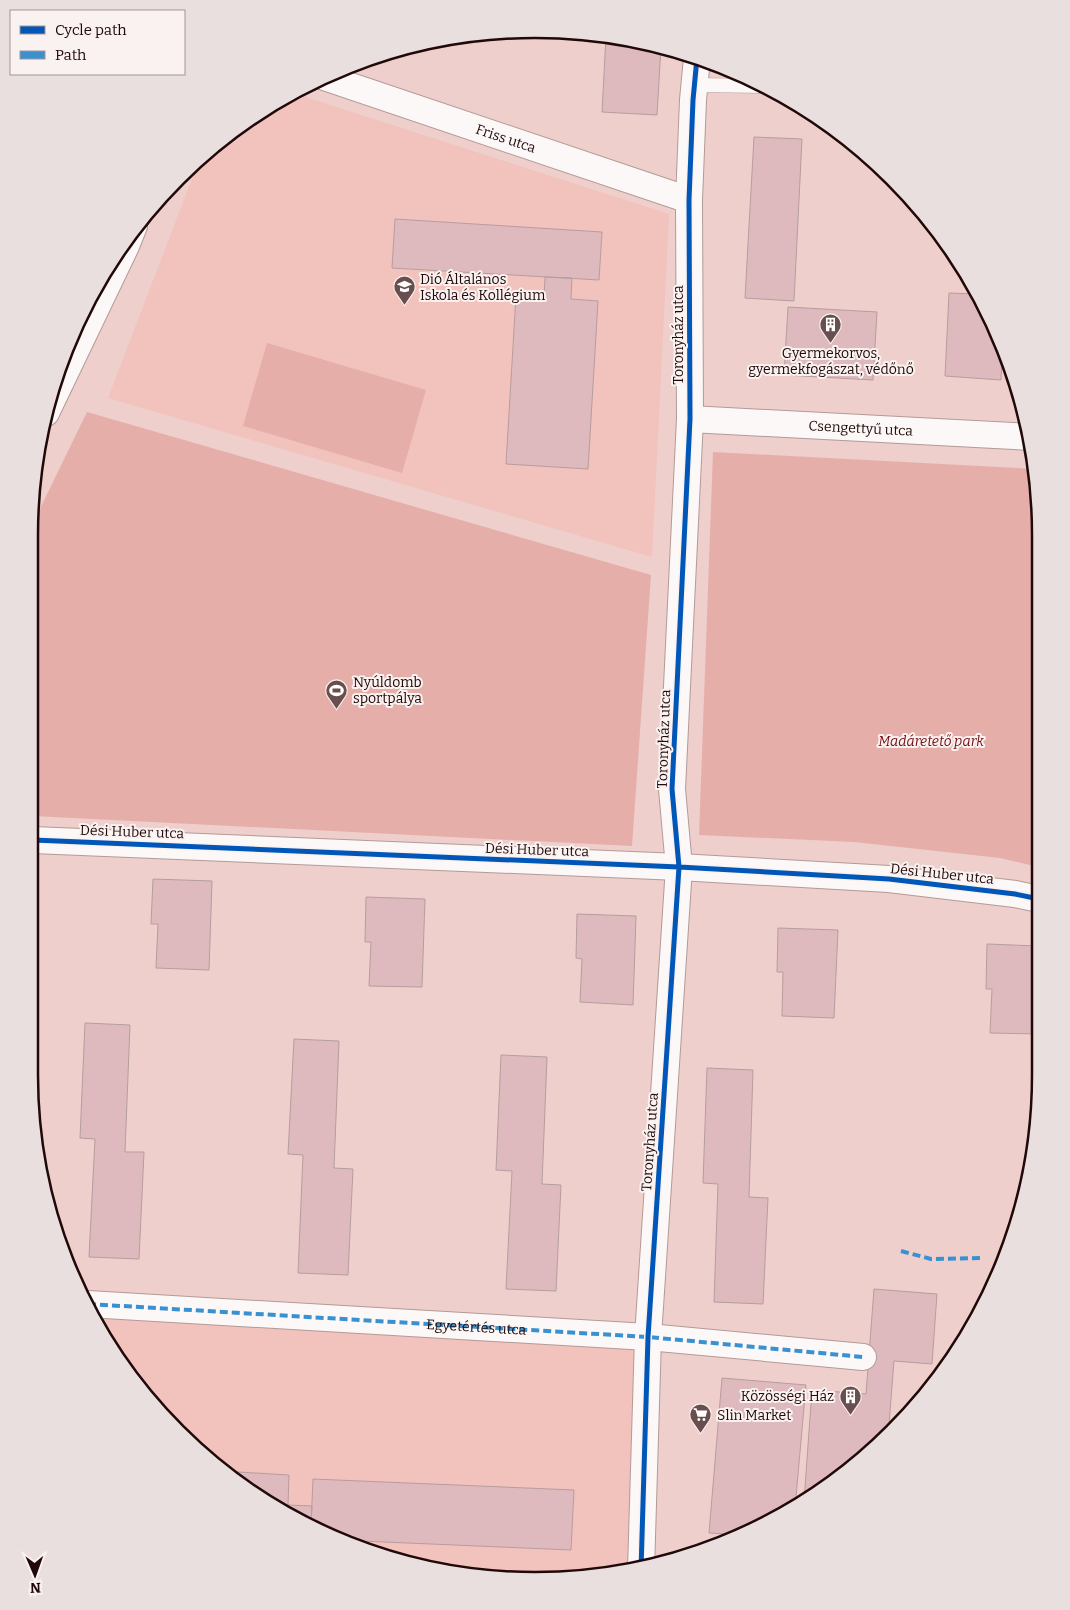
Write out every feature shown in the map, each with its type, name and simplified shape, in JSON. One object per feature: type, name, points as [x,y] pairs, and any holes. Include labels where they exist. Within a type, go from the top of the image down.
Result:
[{"type":"street","name":"Toronyház utca","points":[[640,1561],[648,1337],[679,867],[672,789],[690,419],[690,200],[697,65]]},
{"type":"street","name":"Friss utca","points":[[334,80],[690,200]]},
{"type":"street","points":[[63,379],[116,267]]},
{"type":"street","name":"Csengettyű utca","points":[[690,419],[1023,437]]},
{"type":"street","name":"Dési Huber utca","points":[[38,840],[679,867],[889,879],[1032,897]]},
{"type":"street","name":"Egyetértés utca","points":[[94,1304],[648,1337],[863,1357]]},
{"type":"lane","points":[[695,85],[748,86]]},
{"type":"shaded area","name":"Dió Általános Iskola és Kollégium","points":[[302,96],[669,214],[652,557],[108,398],[194,173],[232,140],[259,121]]},
{"type":"shaded area","points":[[98,1312],[639,1343],[632,1563],[568,1571],[502,1571],[438,1563],[406,1556],[375,1546],[315,1521],[259,1489],[207,1449],[161,1403],[121,1351]]},
{"type":"green space","points":[[267,343],[426,390],[402,473],[243,426]]},
{"type":"green space","name":"Nyúldomb sportpálya","points":[[87,412],[651,575],[632,846],[38,816],[39,511]]},
{"type":"green space","name":"Madáretető park","points":[[713,452],[1028,469],[1032,535],[1032,865],[1000,858],[854,842],[699,835]]},
{"type":"building","points":[[606,43],[661,53],[657,115],[602,112]]},
{"type":"building","points":[[754,137],[802,139],[794,301],[745,298]]},
{"type":"building","points":[[395,219],[602,232],[599,280],[392,268]]},
{"type":"building","points":[[545,277],[572,278],[571,299],[598,301],[588,469],[506,464],[516,296],[544,297]]},
{"type":"building","points":[[949,293],[970,294],[995,345],[1002,364],[1001,380],[945,376]]},
{"type":"building","name":"Gyermekorvos, gyermekfogászat, védőnő","points":[[788,307],[877,312],[873,380],[784,375]]},
{"type":"building","points":[[153,879],[212,881],[209,970],[156,968],[158,924],[151,924]]},
{"type":"building","points":[[366,897],[425,899],[422,987],[369,986],[371,942],[365,942]]},
{"type":"building","points":[[577,914],[636,916],[633,1005],[580,1002],[582,959],[576,958]]},
{"type":"building","points":[[778,928],[838,930],[834,1018],[782,1016],[783,972],[777,972]]},
{"type":"building","points":[[987,944],[1032,946],[1032,1034],[990,1033],[992,989],[986,989]]},
{"type":"building","points":[[85,1023],[130,1025],[125,1152],[144,1152],[139,1259],[89,1257],[95,1139],[80,1138]]},
{"type":"building","points":[[294,1039],[339,1041],[334,1168],[353,1169],[348,1275],[298,1273],[303,1155],[288,1154]]},
{"type":"building","points":[[501,1055],[547,1057],[542,1184],[561,1185],[556,1291],[506,1289],[512,1171],[496,1170]]},
{"type":"building","points":[[707,1068],[753,1070],[749,1197],[768,1198],[763,1304],[714,1302],[718,1184],[703,1183]]},
{"type":"building","name":"Közösségi Ház","points":[[874,1289],[937,1294],[932,1364],[894,1361],[889,1425],[838,1470],[805,1493],[812,1390],[866,1394]]},
{"type":"building","points":[[722,1378],[806,1385],[796,1499],[727,1534],[709,1533]]},
{"type":"building","points":[[235,1472],[289,1475],[288,1505],[312,1506],[311,1519],[286,1506]]},
{"type":"building","points":[[313,1479],[574,1490],[571,1550],[361,1541],[311,1519]]},
{"type":"marked path","points":[[901,1251],[931,1259],[981,1258]]},
{"type":"marked path","points":[[94,1304],[648,1337],[863,1357]]},
{"type":"cycle path","points":[[641,1561],[648,1337],[679,867],[672,789],[690,419],[689,200],[696,65]]},
{"type":"cycle path","points":[[38,840],[679,867],[889,879],[1032,898]]},
{"type":"place","name":"Dió Általános Iskola és Kollégium","points":[[404,306]]},
{"type":"place","name":"Gyermekorvos, gyermekfogászat, védőnő","points":[[831,344]]},
{"type":"place","name":"Nyúldomb sportpálya","points":[[337,709]]},
{"type":"place","name":"Közösségi Ház","points":[[850,1415]]},
{"type":"place","name":"Slin Market","points":[[701,1434]]}]
